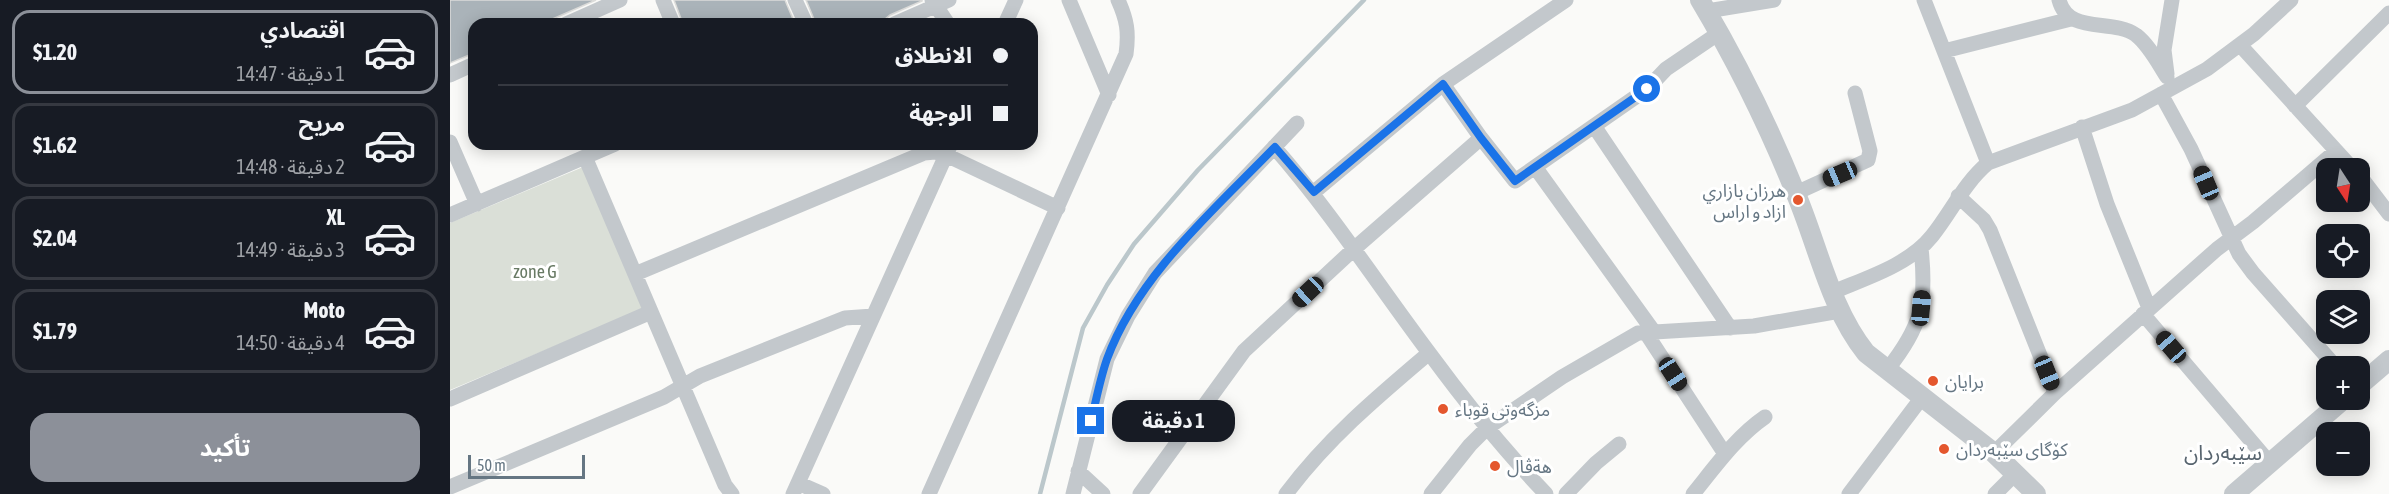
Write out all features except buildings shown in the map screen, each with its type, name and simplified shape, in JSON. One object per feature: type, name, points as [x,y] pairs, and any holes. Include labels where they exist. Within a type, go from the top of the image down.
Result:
[{"type":"street","points":[[580,18],[621,0]]},
{"type":"street","points":[[663,0],[670,18]]},
{"type":"street","points":[[795,0],[803,18]]},
{"type":"street","points":[[1008,18],[1016,0]]},
{"type":"street","points":[[1069,0],[1109,95]]},
{"type":"street","points":[[929,494],[1126,54],[1129,35],[1127,20],[1118,0]]},
{"type":"street","points":[[1314,192],[1443,84],[1566,0]]},
{"type":"street","points":[[1774,0],[1704,6],[1747,86],[1796,193],[1851,335],[1866,353],[1994,453],[2036,494]]},
{"type":"street","points":[[1924,0],[1988,162]]},
{"type":"street","points":[[2059,0],[2061,10],[2071,19]]},
{"type":"street","points":[[2167,86],[2164,50],[2172,0]]},
{"type":"street","points":[[1833,292],[1908,258],[1921,248],[1932,236],[1972,176],[1988,162],[2132,110],[2167,86],[2207,69],[2240,45],[2292,0]]},
{"type":"street","points":[[906,18],[939,2],[946,18]]},
{"type":"street","points":[[2295,106],[2389,14]]},
{"type":"street","points":[[1944,51],[2071,19],[2134,34],[2151,52],[2167,86],[2191,149],[2239,254],[2326,356]]},
{"type":"street","points":[[1443,84],[1515,181],[1647,89],[1666,69],[1719,33]]},
{"type":"street","points":[[2240,45],[2343,158]]},
{"type":"street","points":[[450,75],[468,67]]},
{"type":"street","points":[[1796,193],[1868,160],[1870,151],[1855,93]]},
{"type":"street","points":[[1073,494],[1107,359],[1128,316],[1155,273],[1297,123]]},
{"type":"street","points":[[1594,126],[1730,328]]},
{"type":"street","points":[[2082,127],[2146,311],[2270,462]]},
{"type":"street","points":[[1140,494],[1244,351],[1355,248],[1481,138]]},
{"type":"street","points":[[450,142],[477,204]]},
{"type":"street","points":[[1275,147],[1314,192],[1429,353],[1487,429],[1546,494]]},
{"type":"street","points":[[451,212],[477,204],[601,150]]},
{"type":"street","points":[[635,274],[924,153],[948,150],[1058,208]]},
{"type":"street","points":[[823,494],[795,488],[948,150]]},
{"type":"street","points":[[1994,453],[2055,393],[2146,311],[2230,237],[2253,222],[2336,151]]},
{"type":"street","points":[[585,157],[725,485],[732,494]]},
{"type":"street","points":[[1535,167],[1650,333],[1725,454]]},
{"type":"street","points":[[2370,189],[2389,214]]},
{"type":"street","points":[[1959,196],[1990,230],[2055,393]]},
{"type":"street","points":[[1887,370],[1914,331],[1921,308],[1924,278],[1921,248]]},
{"type":"street","points":[[1431,494],[1470,445],[1487,429],[1562,377],[1638,333],[1754,326],[1840,311]]},
{"type":"street","points":[[450,399],[651,312]]},
{"type":"street","points":[[450,488],[664,397],[700,376],[834,322],[855,316],[873,316]]},
{"type":"street","points":[[1286,494],[1322,449],[1360,411],[1429,353]]},
{"type":"street","points":[[2370,376],[2389,360]]},
{"type":"street","points":[[1849,494],[1923,396]]},
{"type":"street","points":[[2234,494],[2331,410]]},
{"type":"street","points":[[1693,494],[1725,454],[1765,417]]},
{"type":"street","points":[[1566,494],[1596,463],[1619,444]]},
{"type":"street","points":[[1078,471],[1103,494]]},
{"type":"street","points":[[1995,494],[2016,473]]},
{"type":"green space","name":"zone G","points":[[583,167],[643,309],[450,390],[450,223]]},
{"type":"waterway","points":[[1040,494],[1083,328],[1107,285],[1134,244],[1198,170],[1364,0]]},
{"type":"place","name":"هرزان بازاري ازاد و اراس","points":[[1798,200]]},
{"type":"place","name":"برايان","points":[[1933,381]]},
{"type":"place","name":"مزگەوتی قوباء","points":[[1443,409]]},
{"type":"place","name":"کۆگای سێبەردان","points":[[1944,449]]},
{"type":"place","name":"هةڤال","points":[[1495,466]]},
{"type":"district","name":"سێبەردان","points":[[2223,452]]},
{"type":"route","points":[[1091,421],[1107,359],[1128,316],[1155,273],[1275,147],[1314,192],[1443,84],[1515,181],[1647,89]]}]
